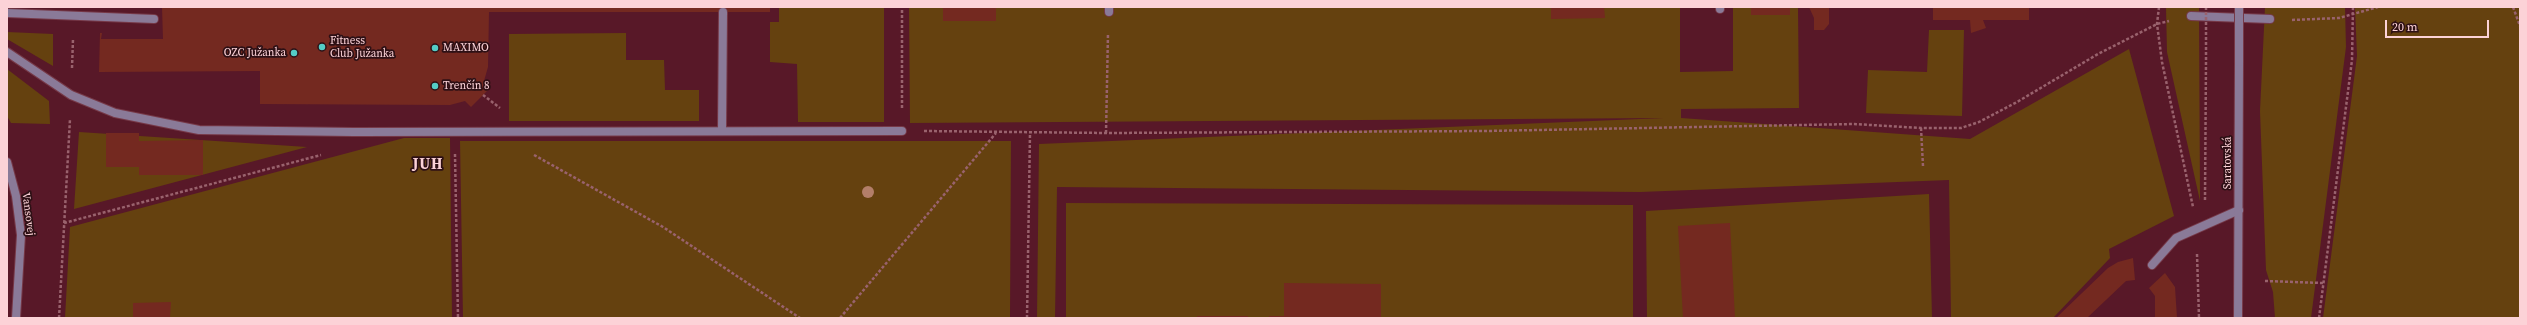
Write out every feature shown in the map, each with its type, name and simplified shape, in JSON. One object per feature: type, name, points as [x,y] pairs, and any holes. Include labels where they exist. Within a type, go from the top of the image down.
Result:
[{"type":"street","name":"Saratovská","points":[[2238,318],[2239,7]]},
{"type":"street","points":[[722,12],[722,131]]},
{"type":"street","points":[[7,13],[154,19]]},
{"type":"street","points":[[2190,16],[2270,19]]},
{"type":"street","points":[[7,52],[71,95],[115,113],[199,130],[354,132],[902,131]]},
{"type":"street","name":"Vansovej","points":[[7,162],[16,196],[21,235],[16,318]]},
{"type":"street","points":[[2152,265],[2176,238],[2239,210]]},
{"type":"path","points":[[902,7],[902,131],[996,133],[1486,131],[1854,124],[1921,128],[1961,128],[1979,122],[2017,102],[2098,54],[2157,24]]},
{"type":"path","points":[[2159,7],[2157,24],[2162,62],[2194,211],[2199,207]]},
{"type":"path","points":[[2205,203],[2206,7]]},
{"type":"path","points":[[2319,318],[2352,60],[2353,7]]},
{"type":"path","points":[[2270,19],[2338,18],[2378,7]]},
{"type":"path","points":[[2513,7],[2520,26]]},
{"type":"path","points":[[1106,133],[1109,10]]},
{"type":"path","points":[[483,95],[501,110]]},
{"type":"path","points":[[1921,128],[1923,166]]},
{"type":"path","points":[[840,318],[996,133]]},
{"type":"path","points":[[1027,318],[1030,133]]},
{"type":"path","points":[[64,223],[328,154]]},
{"type":"path","points":[[532,154],[663,226],[800,318]]},
{"type":"path","points":[[59,318],[68,164]]},
{"type":"path","points":[[456,170],[458,318]]},
{"type":"path","points":[[2196,229],[2199,318]]},
{"type":"path","points":[[2265,281],[2323,283]]},
{"type":"shaded area","points":[[779,7],[884,7],[884,122],[798,122],[797,64],[770,62],[770,22],[779,22]]},
{"type":"shaded area","points":[[909,7],[1680,7],[1680,72],[1733,71],[1733,7],[1798,7],[1799,108],[1681,109],[1681,118],[1970,139],[2129,49],[2174,216],[2109,249],[2110,258],[2053,318],[1951,318],[1949,180],[1640,192],[1057,187],[1055,318],[1037,318],[1039,144],[1664,118],[910,123]]},
{"type":"shaded area","points":[[2166,7],[2199,7],[2200,201],[2167,52]]},
{"type":"shaded area","points":[[2265,7],[2345,7],[2346,47],[2311,318],[2275,318],[2273,292],[2266,270],[2260,111]]},
{"type":"shaded area","points":[[2355,7],[2520,7],[2520,318],[2323,318],[2357,56]]},
{"type":"shaded area","points":[[1929,30],[1964,30],[1962,116],[1866,113],[1868,70],[1927,72]]},
{"type":"shaded area","points":[[7,32],[53,34],[53,66],[7,39]]},
{"type":"shaded area","points":[[626,33],[626,60],[664,60],[665,90],[699,90],[699,121],[509,121],[509,34]]},
{"type":"shaded area","points":[[7,69],[49,101],[50,124],[11,123],[7,116]]},
{"type":"shaded area","points":[[79,132],[307,147],[74,209]]},
{"type":"shaded area","points":[[404,138],[450,138],[452,318],[65,318],[70,227]]},
{"type":"shaded area","points":[[460,141],[1011,141],[1010,318],[463,318]]},
{"type":"shaded area","points":[[1929,194],[1932,318],[1647,318],[1646,211]]},
{"type":"shaded area","points":[[1066,203],[1633,205],[1633,318],[1066,318]]},
{"type":"building","name":"OZC Južanka","points":[[162,7],[770,7],[770,12],[489,12],[488,67],[484,81],[490,88],[471,107],[465,101],[450,105],[260,104],[260,71],[99,72],[100,33],[102,33],[101,39],[163,39]]},
{"type":"building","points":[[943,7],[996,7],[996,21],[943,21]]},
{"type":"building","points":[[1551,7],[1604,7],[1605,18],[1551,19]]},
{"type":"building","points":[[1751,7],[1790,7],[1790,15],[1751,15]]},
{"type":"building","points":[[1809,7],[1829,7],[1829,24],[1824,30],[1814,30],[1814,18]]},
{"type":"building","points":[[1933,7],[2029,7],[2029,20],[1983,20],[1986,28],[1971,33],[1970,20],[1933,20]]},
{"type":"building","points":[[106,133],[139,133],[139,141],[203,140],[203,175],[139,175],[139,167],[106,167]]},
{"type":"building","points":[[1730,223],[1735,318],[1683,318],[1678,226]]},
{"type":"building","points":[[2133,258],[2135,280],[2126,281],[2087,318],[2056,318],[2108,268],[2118,262]]},
{"type":"building","points":[[2165,273],[2175,287],[2177,318],[2155,318],[2155,296],[2149,288]]},
{"type":"building","points":[[1284,283],[1381,284],[1381,318],[1269,318],[1269,316],[1284,316]]},
{"type":"building","points":[[171,302],[170,318],[133,318],[133,303]]},
{"type":"building","points":[[1197,316],[1248,316],[1248,318],[1197,318]]},
{"type":"place","name":"Fitness Club Južanka","points":[[322,47]]},
{"type":"place","name":"MAXIMO","points":[[435,48]]},
{"type":"place","name":"OZC Južanka","points":[[294,53]]},
{"type":"place","name":"Trenčín 8","points":[[435,86]]},
{"type":"district","name":"JUH","points":[[428,165]]}]
